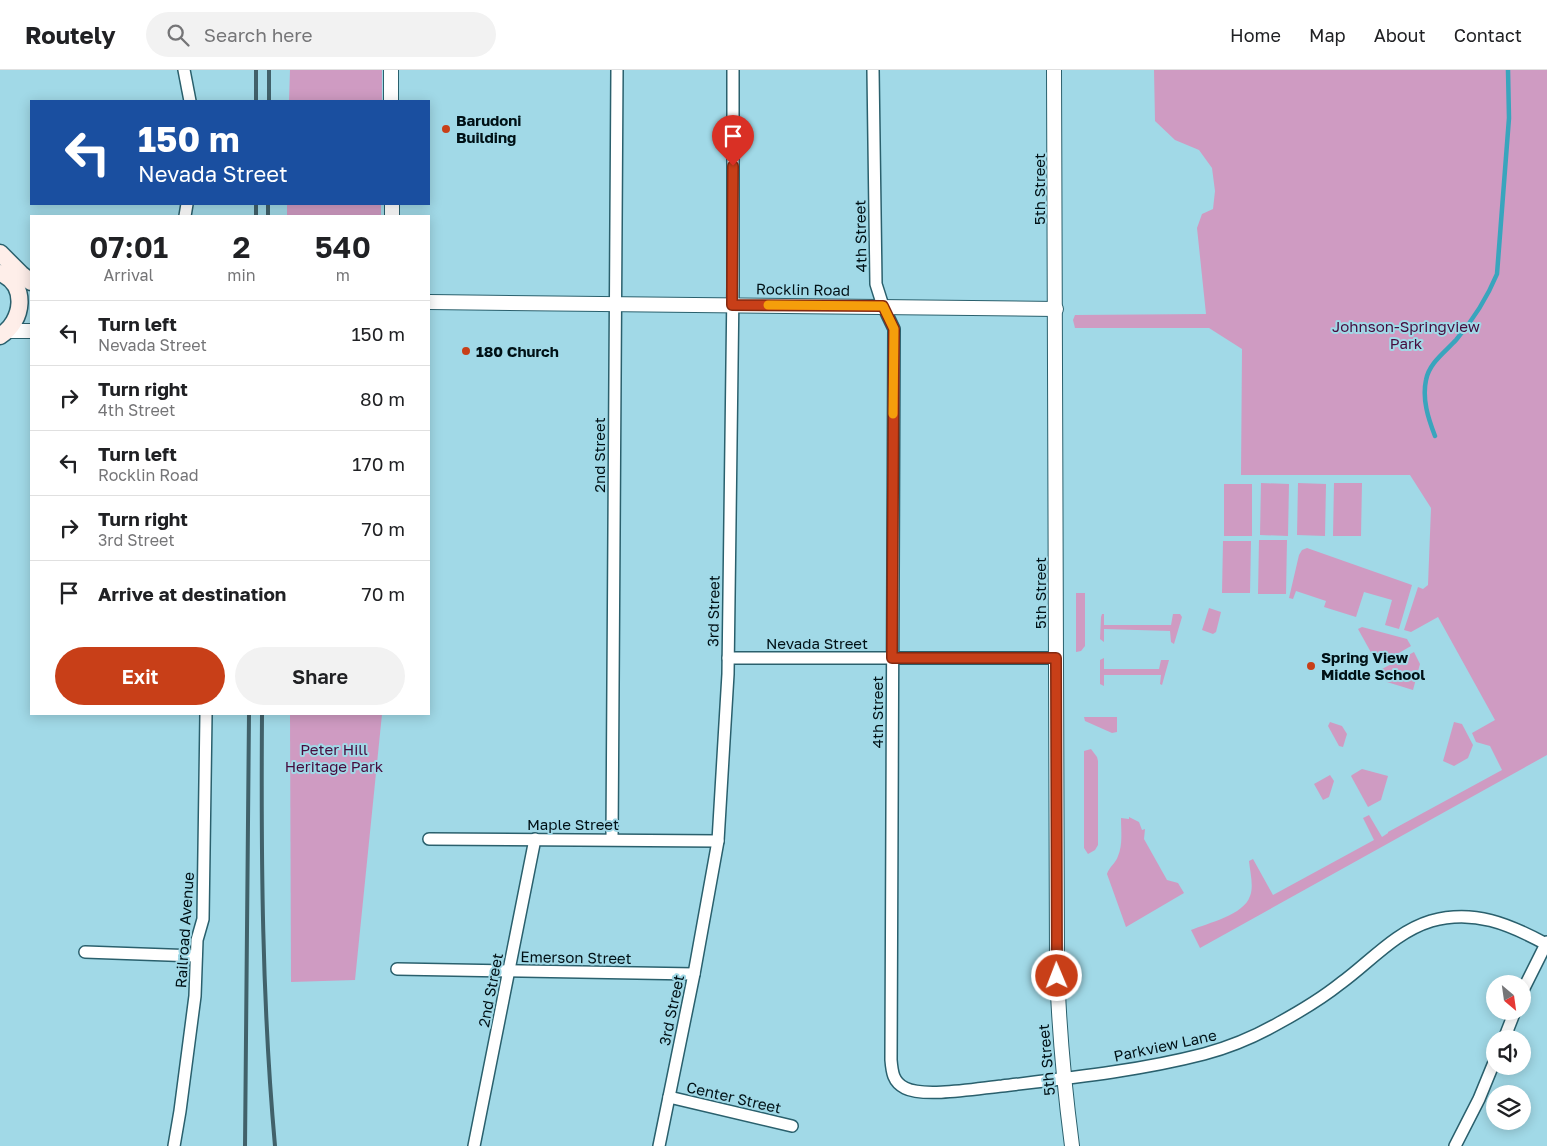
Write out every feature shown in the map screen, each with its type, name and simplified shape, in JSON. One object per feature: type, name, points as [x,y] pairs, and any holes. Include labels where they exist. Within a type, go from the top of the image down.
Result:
[{"type":"main road","points":[[0,253],[3,274],[13,282],[18,292],[20,303],[15,322],[4,333]]},
{"type":"main road","points":[[0,253],[30,281]]},
{"type":"street","points":[[184,70],[190,100]]},
{"type":"street","points":[[391,70],[391,100]]},
{"type":"street","name":"2nd Street","points":[[612,839],[617,70]]},
{"type":"street","name":"3rd Street","points":[[659,1146],[694,974],[718,841],[728,658],[733,70]]},
{"type":"street","name":"4th Street","points":[[873,70],[876,284],[883,306],[894,329],[891,1060],[892,1073],[900,1085]]},
{"type":"street","name":"5th Street","points":[[1054,70],[1057,960],[1063,1079],[1072,1146]]},
{"type":"street","points":[[18,292],[30,301]]},
{"type":"street","name":"Rocklin Road","points":[[430,302],[1056,309]]},
{"type":"street","points":[[4,333],[30,332]]},
{"type":"street","name":"Nevada Street","points":[[728,658],[1056,658]]},
{"type":"street","name":"Railroad Avenue","points":[[174,1146],[194,1006],[197,940],[203,919],[206,715]]},
{"type":"street","name":"Maple Street","points":[[429,839],[718,841]]},
{"type":"street","name":"2nd Street","points":[[474,1146],[535,839]]},
{"type":"street","name":"Parkview Lane","points":[[900,1085],[912,1091],[961,1090],[1063,1079],[1153,1065],[1206,1053],[1251,1038],[1318,1000],[1342,983],[1391,942],[1410,930],[1431,921],[1455,917],[1482,918],[1502,923],[1546,943]]},
{"type":"street","points":[[1530,975],[1546,943]]},
{"type":"street","points":[[85,952],[196,956]]},
{"type":"street","name":"Emerson Street","points":[[397,969],[694,974]]},
{"type":"street","points":[[1455,1146],[1489,1075]]},
{"type":"street","name":"Center Street","points":[[669,1096],[792,1126]]},
{"type":"green space","points":[[290,70],[382,70],[382,100],[289,100]]},
{"type":"green space","name":"Johnson-Springview Park","points":[[1154,70],[1547,70],[1547,755],[1200,948],[1191,930],[1225,918],[1241,908],[1250,896],[1252,888],[1249,861],[1253,859],[1273,895],[1374,840],[1363,818],[1369,815],[1382,837],[1502,770],[1490,746],[1476,742],[1472,733],[1495,720],[1438,617],[1411,632],[1404,630],[1418,587],[1423,589],[1428,585],[1431,508],[1410,475],[1241,475],[1242,349],[1209,328],[1075,328],[1073,320],[1075,315],[1206,314],[1197,228],[1202,214],[1213,209],[1215,191],[1212,168],[1199,150],[1175,140],[1155,121]]},
{"type":"green space","points":[[287,205],[381,205],[381,215],[287,215]]},
{"type":"green space","points":[[1261,483],[1289,484],[1288,536],[1260,535]]},
{"type":"green space","points":[[1298,483],[1326,484],[1325,536],[1297,535]]},
{"type":"green space","points":[[1334,483],[1362,483],[1361,536],[1333,536]]},
{"type":"green space","points":[[1224,484],[1252,484],[1252,536],[1224,536]]},
{"type":"green space","points":[[1259,540],[1287,540],[1286,594],[1258,594]]},
{"type":"green space","points":[[1223,541],[1251,541],[1250,593],[1222,593]]},
{"type":"green space","points":[[1307,548],[1412,585],[1399,629],[1385,625],[1392,600],[1364,592],[1356,617],[1324,607],[1326,601],[1296,591],[1293,599],[1289,598],[1299,555],[1302,550]]},
{"type":"green space","points":[[1076,593],[1085,593],[1085,646],[1081,651],[1076,652]]},
{"type":"green space","points":[[1209,608],[1221,612],[1216,632],[1213,634],[1202,630]]},
{"type":"green space","points":[[1102,614],[1104,614],[1104,625],[1171,625],[1173,614],[1180,614],[1182,617],[1174,644],[1171,642],[1170,631],[1104,629],[1104,642],[1100,639]]},
{"type":"green space","points":[[1362,627],[1407,639],[1411,646],[1378,665],[1358,629]]},
{"type":"green space","points":[[1414,652],[1420,664],[1413,690],[1387,682],[1380,670]]},
{"type":"green space","points":[[1104,658],[1104,669],[1159,669],[1161,660],[1169,660],[1162,685],[1160,684],[1161,675],[1104,675],[1104,686],[1100,684],[1100,660]]},
{"type":"green space","name":"Peter Hill Heritage Park","points":[[290,715],[382,715],[355,980],[291,982]]},
{"type":"green space","points":[[1084,717],[1117,717],[1117,732],[1112,733],[1085,721]]},
{"type":"green space","points":[[1330,722],[1342,726],[1347,734],[1343,747],[1339,746],[1328,726]]},
{"type":"green space","points":[[1454,722],[1462,724],[1473,745],[1468,758],[1454,766],[1443,761]]},
{"type":"green space","points":[[1091,749],[1098,761],[1098,845],[1095,850],[1088,854],[1084,848],[1084,751]]},
{"type":"green space","points":[[1362,769],[1388,776],[1381,800],[1368,807],[1351,776]]},
{"type":"green space","points":[[1330,775],[1334,781],[1329,797],[1323,800],[1314,784]]},
{"type":"green space","points":[[1129,817],[1139,822],[1142,830],[1145,829],[1144,839],[1167,880],[1178,883],[1184,893],[1126,927],[1107,874],[1120,852],[1121,818],[1129,819]]},
{"type":"waterway","points":[[1435,436],[1425,401],[1426,380],[1430,368],[1474,317],[1497,274],[1509,118],[1508,70]]},
{"type":"railway","points":[[256,70],[256,100]]},
{"type":"railway","points":[[269,70],[269,100]]},
{"type":"railway","points":[[256,205],[256,215]]},
{"type":"railway","points":[[268,205],[268,215]]},
{"type":"railway","points":[[245,1146],[249,715]]},
{"type":"railway","points":[[262,715],[263,930],[267,1038],[275,1146]]},
{"type":"slow traffic","points":[[768,305],[883,306],[894,329],[893,414]]},
{"type":"place","name":"Barudoni Building","points":[[446,129]]},
{"type":"place","name":"180 Church","points":[[466,351]]},
{"type":"place","name":"Spring View Middle School","points":[[1311,666]]},
{"type":"route","points":[[733,166],[732,305],[883,306],[894,329],[892,658],[1056,658],[1057,976]]}]
